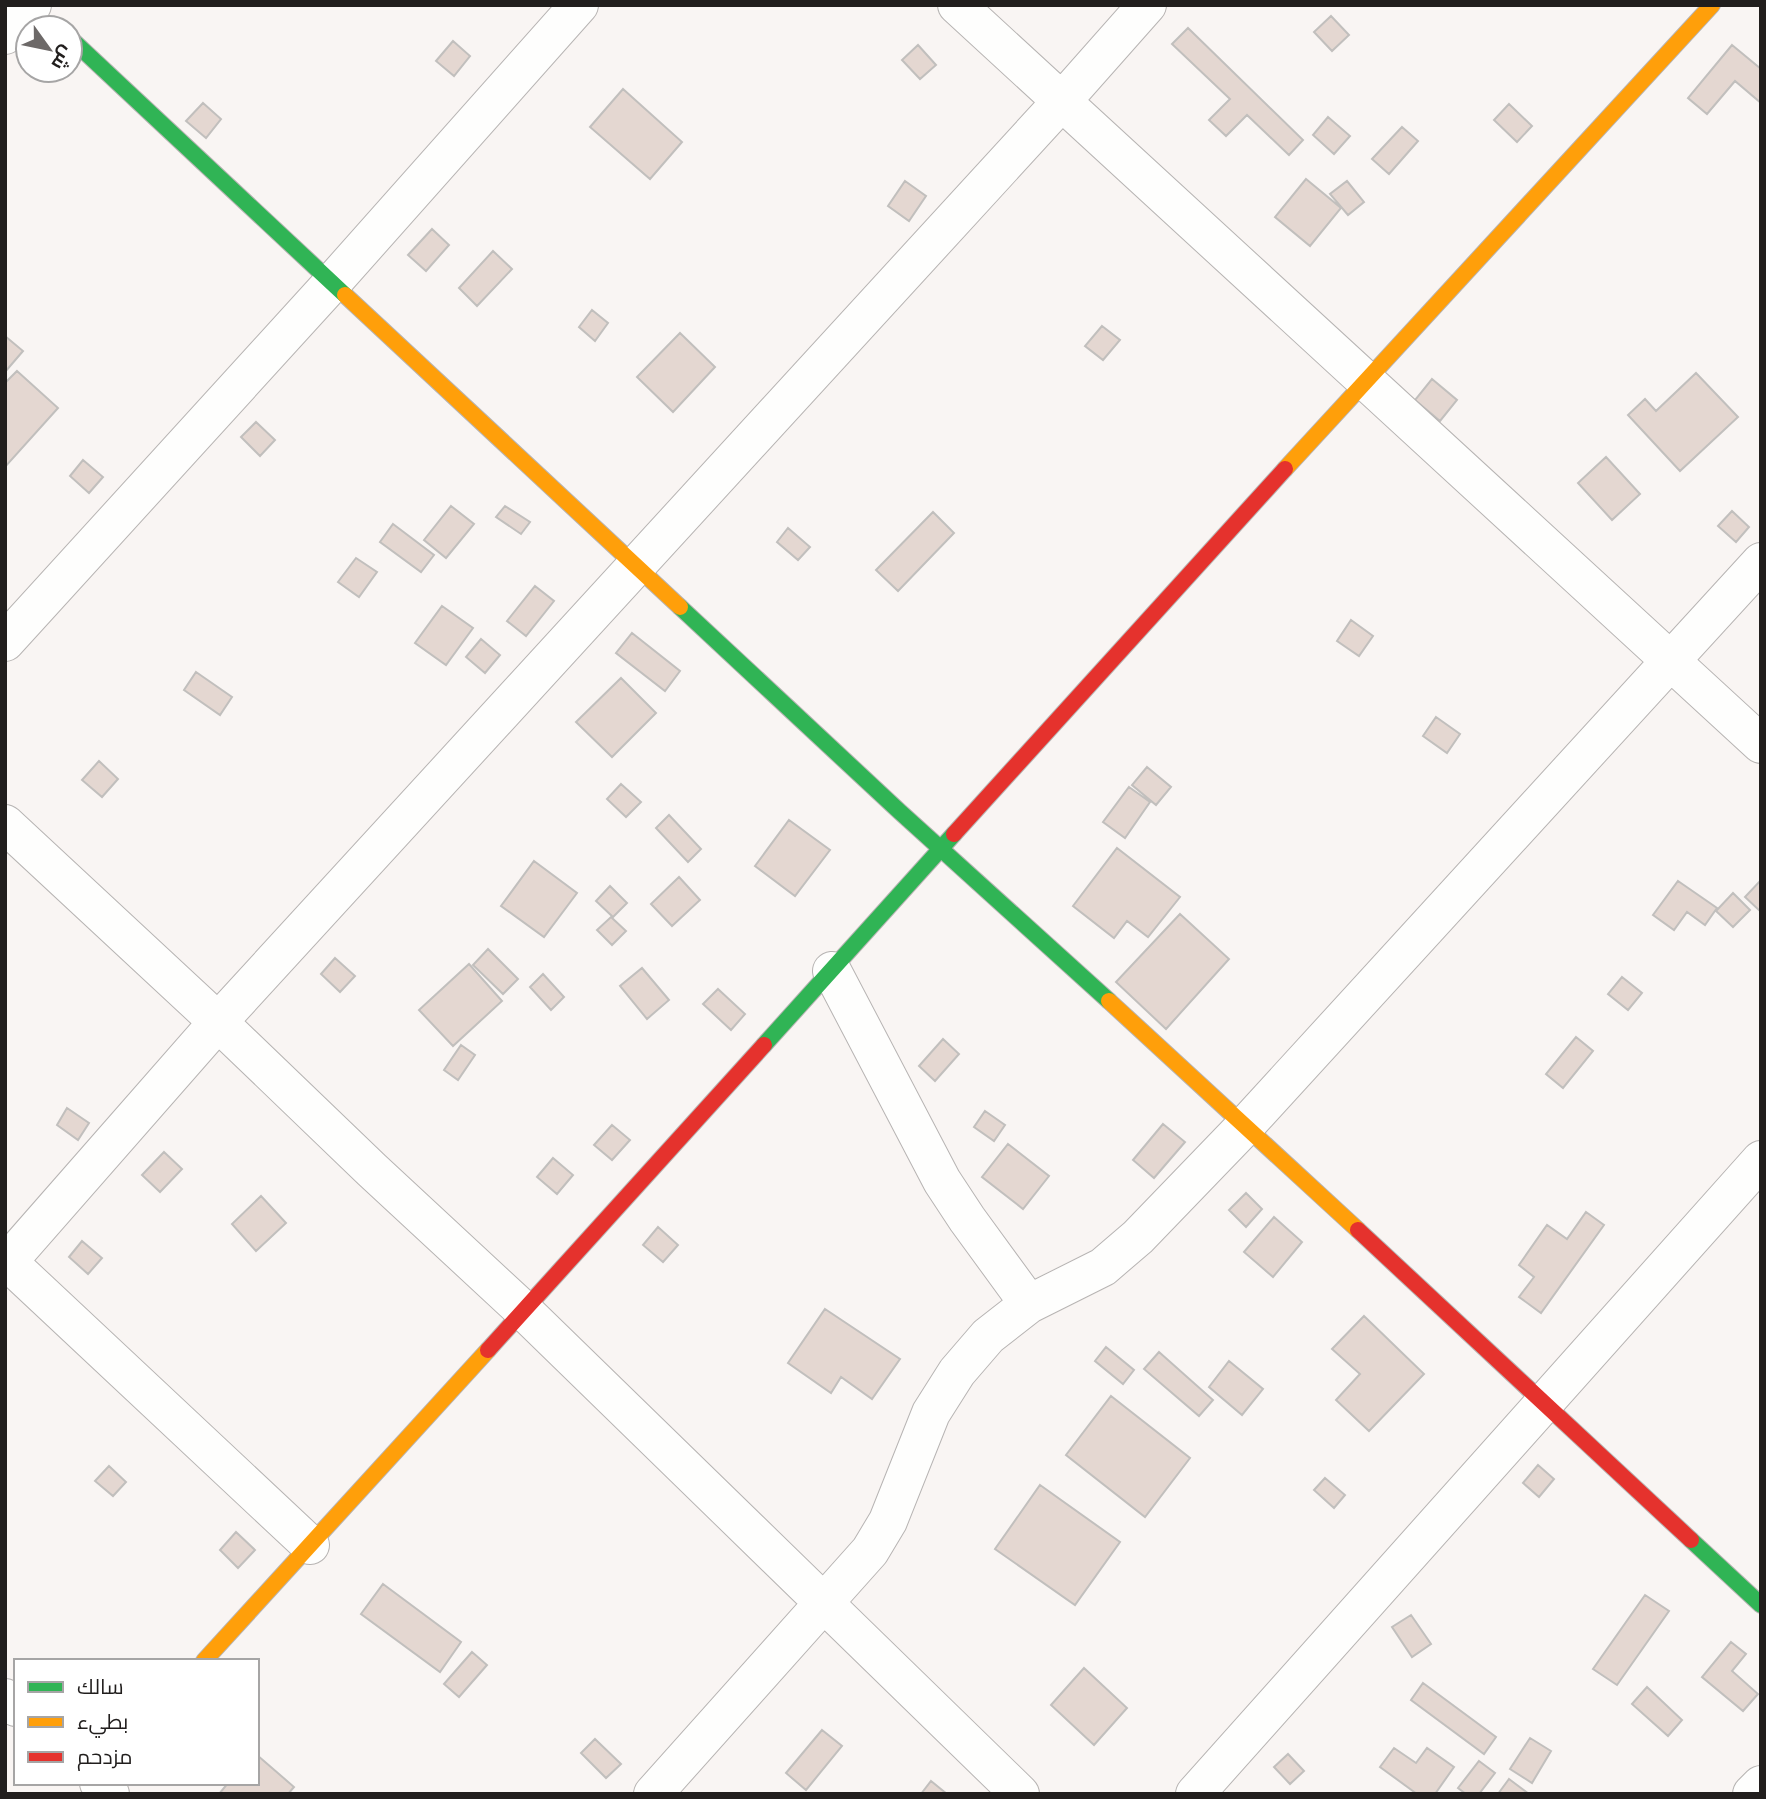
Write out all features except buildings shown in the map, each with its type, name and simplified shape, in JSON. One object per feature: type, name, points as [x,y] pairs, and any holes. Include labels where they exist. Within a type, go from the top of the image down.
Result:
[{"type":"street","points":[[5,35],[33,5]]},
{"type":"street","points":[[5,642],[579,5]]},
{"type":"street","points":[[957,5],[1761,744]]},
{"type":"street","points":[[310,1545],[7,1264],[218,1021],[1147,5]]},
{"type":"street","points":[[206,1659],[1365,380],[1712,5]]},
{"type":"street","points":[[84,51],[941,849],[1246,1125],[1761,1605]]},
{"type":"street","points":[[653,1794],[870,1551],[888,1521],[931,1413],[957,1372],[988,1336],[1029,1304],[1103,1267],[1138,1237],[1246,1125],[1761,562]]},
{"type":"street","points":[[5,824],[524,1311],[1020,1794]]},
{"type":"street","points":[[832,971],[942,1181],[1029,1304]]},
{"type":"street","points":[[1195,1794],[1761,1160]]},
{"type":"street","points":[[1752,1794],[1761,1784]]},
{"type":"traffic: fast","points":[[84,51],[345,295]]},
{"type":"traffic: fast","points":[[680,607],[899,811],[1109,1001]]},
{"type":"traffic: fast","points":[[764,1045],[954,834]]},
{"type":"traffic: fast","points":[[1691,1540],[1761,1605]]},
{"type":"traffic: slow","points":[[1285,469],[1712,5]]},
{"type":"traffic: slow","points":[[345,295],[680,607]]},
{"type":"traffic: slow","points":[[1109,1001],[1358,1230]]},
{"type":"traffic: slow","points":[[206,1659],[488,1350]]},
{"type":"traffic: jam","points":[[954,834],[1285,469]]},
{"type":"traffic: jam","points":[[488,1350],[764,1045]]},
{"type":"traffic: jam","points":[[1358,1230],[1691,1540]]}]
